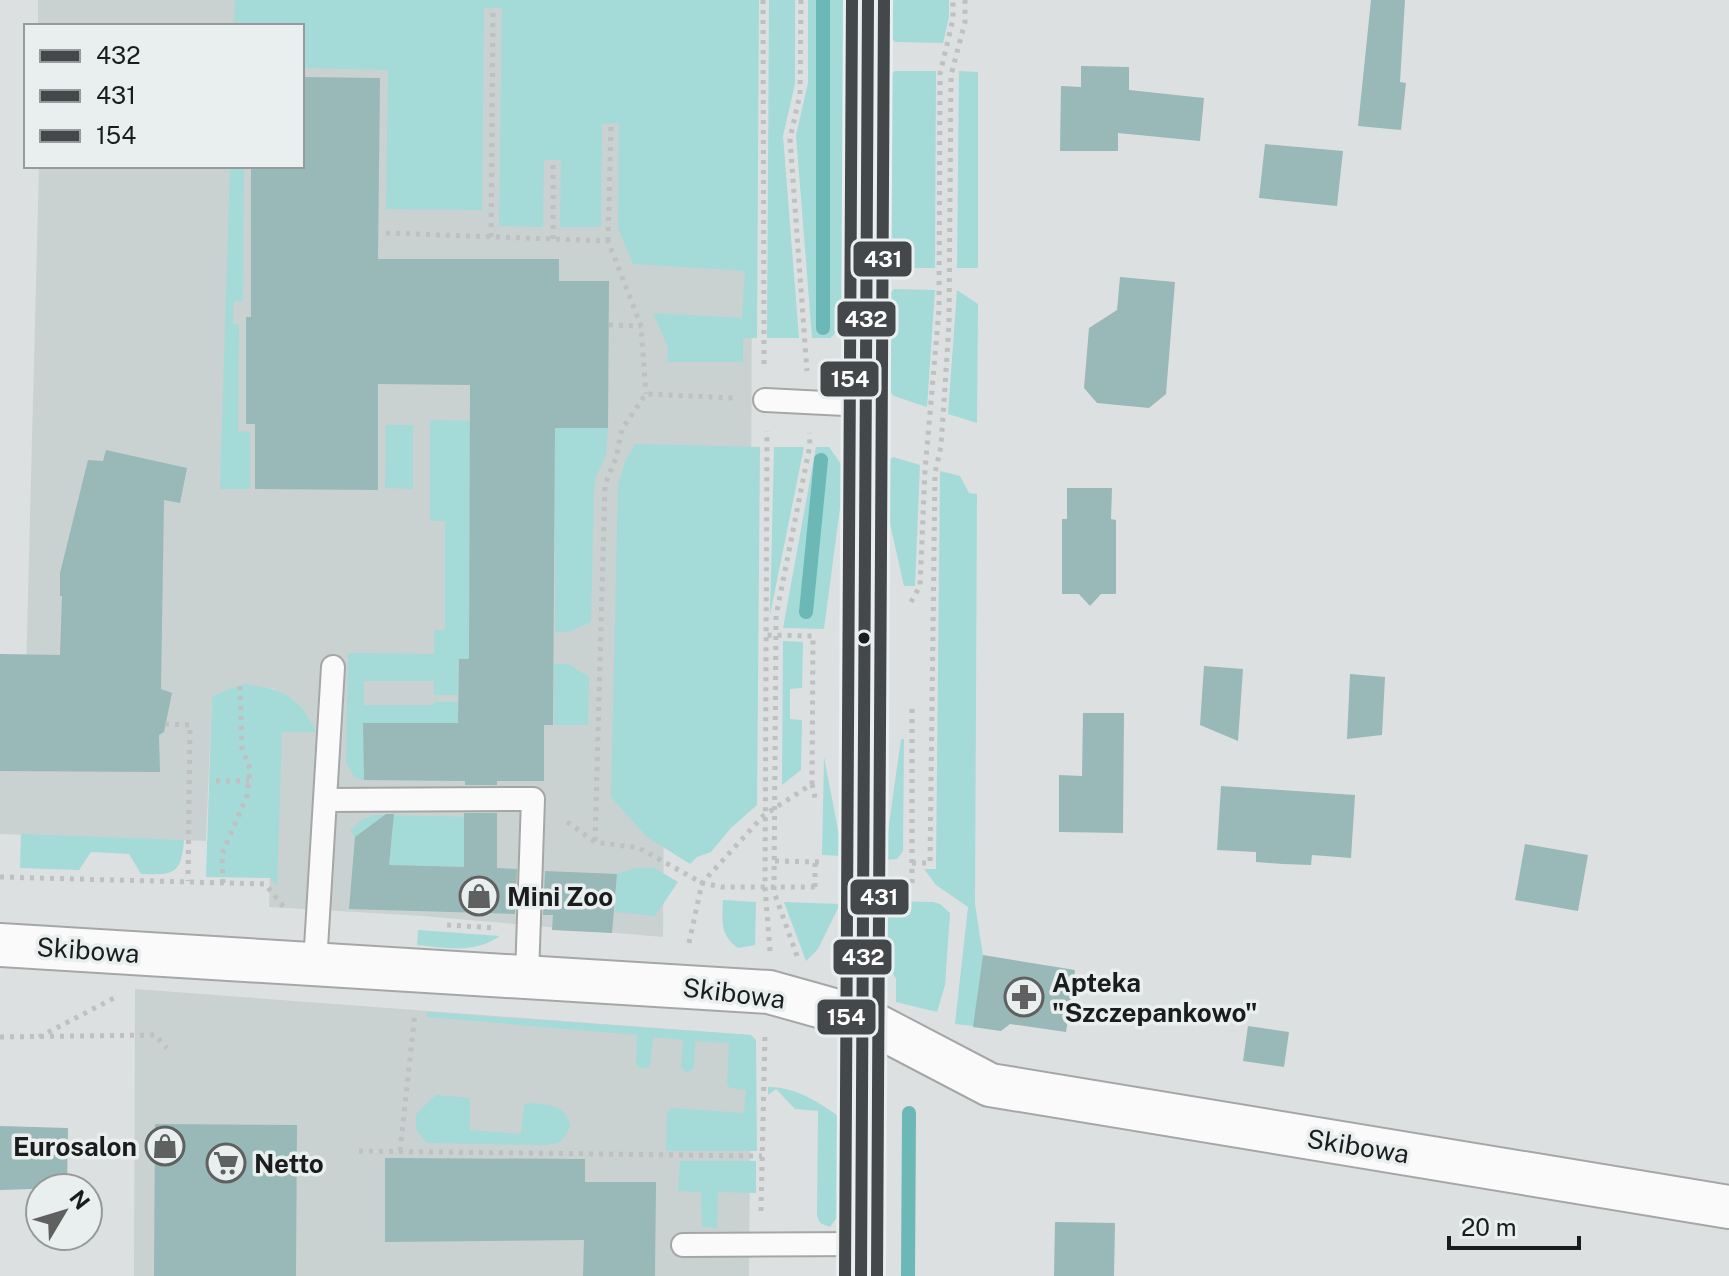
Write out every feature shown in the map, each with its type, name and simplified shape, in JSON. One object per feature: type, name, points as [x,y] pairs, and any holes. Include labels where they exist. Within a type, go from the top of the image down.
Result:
[{"type":"street","points":[[861,1260],[868,0]]},
{"type":"street","name":"Skibowa","points":[[0,945],[315,964],[528,958],[781,996],[862,1018],[990,1085],[1729,1207]]},
{"type":"lane","points":[[765,400],[865,405]]},
{"type":"lane","points":[[315,964],[333,667]]},
{"type":"lane","points":[[325,800],[533,799],[528,958]]},
{"type":"lane","points":[[683,1245],[761,1245],[861,1260]]},
{"type":"path","points":[[533,799],[595,842],[639,848],[702,883],[722,887],[765,887],[767,447],[762,334],[763,0]]},
{"type":"path","points":[[761,1245],[765,1035],[798,961],[774,892],[776,616],[810,445],[790,139],[800,94],[801,0]]},
{"type":"path","points":[[910,605],[920,586],[925,470],[939,296],[940,74],[953,19],[953,0]]},
{"type":"path","points":[[775,861],[930,863],[935,473],[941,446],[949,324],[951,75],[965,22],[965,0]]},
{"type":"path","points":[[491,237],[493,8]]},
{"type":"path","points":[[595,842],[605,485],[616,458],[622,429],[646,394],[641,326],[608,241],[611,126]]},
{"type":"path","points":[[553,165],[553,239]]},
{"type":"path","points":[[386,233],[608,241]]},
{"type":"path","points":[[609,325],[641,326]]},
{"type":"path","points":[[646,394],[765,400]]},
{"type":"path","points":[[764,635],[813,636],[812,784],[816,816]]},
{"type":"path","points":[[223,883],[222,854],[247,796],[249,781],[250,769],[242,748],[240,686]]},
{"type":"path","points":[[911,692],[912,886]]},
{"type":"path","points":[[165,724],[190,725],[188,881]]},
{"type":"path","points":[[216,781],[249,781]]},
{"type":"path","points":[[687,953],[702,883],[764,815],[812,784]]},
{"type":"path","points":[[815,847],[815,887]]},
{"type":"path","points":[[0,877],[265,884],[290,914],[318,917]]},
{"type":"path","points":[[443,925],[501,928],[528,958]]},
{"type":"path","points":[[765,1035],[790,1045],[781,996]]},
{"type":"path","points":[[400,1151],[415,1007]]},
{"type":"path","points":[[0,1037],[155,1035],[167,1048]]},
{"type":"path","points":[[359,1151],[762,1156]]},
{"type":"shaded area","points":[[38,0],[753,0],[750,797],[664,803],[663,937],[423,916],[269,907],[275,689],[243,685],[212,696],[206,841],[0,834],[0,751],[24,751],[39,168],[304,168],[304,24],[38,24]]},
{"type":"shaded area","points":[[235,0],[759,0],[757,338],[743,338],[743,362],[667,362],[668,347],[653,313],[742,318],[745,271],[633,264],[618,228],[619,123],[602,124],[601,227],[560,227],[561,160],[544,160],[543,227],[499,226],[502,8],[484,8],[482,210],[386,209],[388,70],[304,68],[304,24],[234,24]]},
{"type":"shaded area","points":[[769,0],[795,0],[795,84],[783,136],[799,338],[767,338]]},
{"type":"shaded area","points":[[808,0],[848,0],[847,323],[830,338],[812,338],[796,135],[808,83]]},
{"type":"shaded area","points":[[889,0],[949,0],[943,43],[895,42],[889,35]]},
{"type":"shaded area","points":[[895,71],[936,71],[935,268],[894,268],[887,261],[888,77]]},
{"type":"shaded area","points":[[959,71],[978,72],[978,268],[957,268]]},
{"type":"shaded area","points":[[230,168],[244,168],[243,301],[234,301],[233,324],[239,325],[238,431],[250,432],[250,489],[220,489]]},
{"type":"shaded area","points":[[894,289],[935,290],[927,407],[894,396],[887,389],[887,296]]},
{"type":"shaded area","points":[[957,290],[978,304],[977,423],[948,414]]},
{"type":"shaded area","points":[[430,420],[470,421],[469,659],[459,659],[458,695],[434,695],[434,681],[364,681],[364,705],[469,702],[469,723],[364,723],[364,780],[355,778],[346,763],[348,653],[434,654],[434,630],[445,630],[445,521],[430,521]]},
{"type":"shaded area","points":[[386,425],[413,425],[413,489],[385,488]]},
{"type":"shaded area","points":[[555,428],[608,428],[606,455],[594,489],[591,622],[568,632],[555,632]]},
{"type":"shaded area","points":[[635,444],[760,447],[757,805],[731,828],[711,852],[697,857],[690,864],[647,837],[611,797],[618,485],[625,461]]},
{"type":"shaded area","points":[[774,447],[804,447],[770,615]]},
{"type":"shaded area","points":[[816,447],[829,447],[845,470],[824,629],[783,628]]},
{"type":"shaded area","points":[[893,457],[920,465],[915,586],[904,586],[886,506],[887,462]]},
{"type":"shaded area","points":[[940,471],[960,476],[969,493],[977,494],[975,904],[983,956],[974,1026],[955,1024],[968,907],[936,885],[924,869],[936,869]]},
{"type":"shaded area","points":[[783,641],[803,642],[802,688],[790,689],[790,719],[802,720],[801,770],[782,785]]},
{"type":"shaded area","points":[[554,664],[568,664],[589,677],[588,725],[554,725]]},
{"type":"shaded area","points":[[243,684],[268,688],[288,696],[303,710],[316,732],[282,732],[277,886],[270,878],[206,877],[212,696]]},
{"type":"shaded area","points":[[901,739],[904,739],[903,851],[897,859],[884,860]]},
{"type":"shaded area","points":[[824,757],[843,856],[822,855]]},
{"type":"shaded area","points":[[375,815],[482,817],[497,824],[465,824],[464,867],[389,866],[393,827],[372,824],[355,837],[350,831],[361,820]]},
{"type":"shaded area","points":[[21,834],[184,840],[181,860],[174,870],[161,874],[141,874],[129,854],[91,852],[79,870],[20,868]]},
{"type":"shaded area","points":[[636,868],[654,868],[678,882],[655,916],[615,912],[617,874]]},
{"type":"shaded area","points":[[723,900],[756,902],[755,945],[738,948],[728,938],[723,921]]},
{"type":"shaded area","points":[[882,901],[933,902],[950,913],[945,985],[937,1012],[896,1002],[896,979],[883,956]]},
{"type":"shaded area","points":[[784,902],[840,904],[818,949],[806,961]]},
{"type":"shaded area","points":[[418,930],[500,936],[470,948],[450,948],[417,945]]},
{"type":"shaded area","points":[[135,989],[751,1035],[749,1276],[134,1276]]},
{"type":"shaded area","points":[[427,1012],[751,1035],[756,1040],[757,1151],[666,1151],[667,1113],[671,1108],[744,1113],[746,1090],[730,1088],[727,1084],[729,1043],[695,1041],[694,1068],[687,1073],[681,1067],[683,1040],[653,1037],[650,1067],[640,1068],[636,1064],[637,1035],[427,1017]]},
{"type":"shaded area","points":[[768,1087],[798,1093],[842,1119],[842,1210],[830,1227],[820,1223],[817,1216],[818,1111],[795,1109],[776,1089],[768,1095]]},
{"type":"shaded area","points":[[436,1095],[470,1098],[470,1130],[521,1134],[524,1105],[527,1103],[560,1109],[565,1113],[570,1127],[561,1142],[547,1145],[427,1143],[416,1130],[416,1114]]},
{"type":"shaded area","points":[[680,1161],[756,1161],[756,1193],[718,1192],[717,1228],[702,1227],[701,1192],[678,1191]]},
{"type":"building","points":[[1371,0],[1405,0],[1400,82],[1406,83],[1401,130],[1358,126]]},
{"type":"building","points":[[1081,66],[1129,67],[1129,90],[1204,98],[1200,141],[1118,133],[1118,151],[1060,151],[1061,86],[1081,87]]},
{"type":"building","points":[[304,77],[380,78],[378,259],[559,259],[559,281],[609,281],[608,428],[555,428],[553,725],[544,725],[544,781],[465,785],[465,781],[364,780],[363,723],[458,723],[459,659],[469,659],[470,385],[378,384],[378,490],[255,489],[255,424],[246,424],[246,317],[251,317],[251,168],[304,168]]},
{"type":"building","points":[[1265,144],[1343,151],[1337,206],[1259,198]]},
{"type":"building","points":[[1120,277],[1175,282],[1166,394],[1149,408],[1097,403],[1084,388],[1089,328],[1117,310]]},
{"type":"building","points":[[106,450],[187,468],[180,503],[164,500],[161,689],[172,693],[164,732],[159,735],[160,772],[0,771],[0,654],[60,655],[60,573],[88,460],[103,461]]},
{"type":"building","points":[[1067,488],[1112,488],[1111,519],[1116,520],[1116,594],[1101,594],[1090,606],[1079,594],[1062,594],[1062,519],[1067,519]]},
{"type":"building","points":[[1204,666],[1243,669],[1238,741],[1200,725]]},
{"type":"building","points":[[1350,674],[1385,677],[1382,735],[1347,739]]},
{"type":"building","points":[[1083,713],[1124,713],[1123,833],[1059,832],[1059,775],[1082,776]]},
{"type":"building","points":[[1221,786],[1355,795],[1351,858],[1312,855],[1311,865],[1283,864],[1256,862],[1256,852],[1217,850]]},
{"type":"building","points":[[464,813],[497,813],[497,868],[517,869],[515,914],[349,909],[355,837],[386,814],[394,814],[389,865],[464,867]]},
{"type":"building","points":[[1525,844],[1588,855],[1578,911],[1515,900]]},
{"type":"building","points":[[545,871],[617,874],[612,933],[552,930],[553,915],[543,915]]},
{"type":"building","name":"Apteka \"Szczepankowo\"","points":[[983,955],[1075,970],[1066,1032],[1010,1024],[1001,1031],[973,1027]]},
{"type":"building","points":[[1248,1026],[1289,1032],[1284,1067],[1243,1061]]},
{"type":"building","name":"Netto","points":[[155,1124],[297,1125],[296,1276],[154,1276]]},
{"type":"building","points":[[0,1126],[68,1128],[67,1172],[24,1172],[24,1189],[0,1190]]},
{"type":"building","points":[[385,1158],[585,1159],[585,1182],[656,1182],[655,1276],[583,1276],[584,1240],[385,1242]]},
{"type":"building","points":[[1055,1222],[1115,1223],[1114,1276],[1054,1276]]},
{"type":"waterway","points":[[823,0],[823,328]]},
{"type":"waterway","points":[[806,612],[821,460]]},
{"type":"waterway","points":[[908,1276],[909,1113]]},
{"type":"transit line","name":"154","points":[[845,1276],[852,0]]},
{"type":"transit line","name":"432","points":[[861,1276],[868,0]]},
{"type":"transit line","name":"431","points":[[877,1276],[884,0]]},
{"type":"place","name":"Mini Zoo","points":[[479,896]]},
{"type":"place","name":"Apteka \"Szczepankowo\"","points":[[1024,997]]},
{"type":"place","name":"Eurosalon","points":[[165,1146]]},
{"type":"place","name":"Netto","points":[[226,1163]]}]
